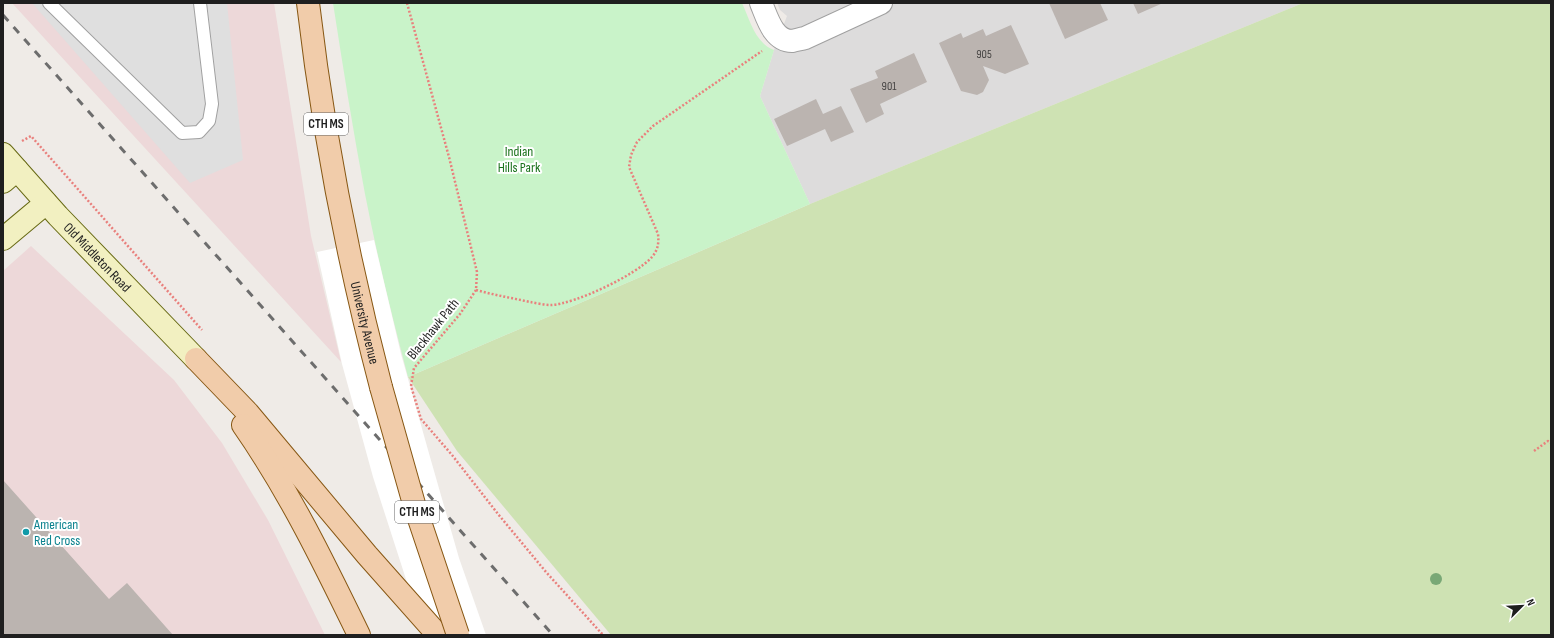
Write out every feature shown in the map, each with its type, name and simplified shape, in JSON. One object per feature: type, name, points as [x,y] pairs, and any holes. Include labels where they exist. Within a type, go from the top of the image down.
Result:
[{"type":"main road","name":"University Avenue","points":[[308,3],[328,135],[348,245],[369,339],[393,433],[414,504],[458,635]]},
{"type":"main road","name":"Old Middleton Road","points":[[3,154],[10,176],[46,202],[196,359]]},
{"type":"main road","points":[[3,239],[46,202]]},
{"type":"main road","points":[[196,359],[248,431],[291,500],[359,635]]},
{"type":"main road","points":[[196,359],[248,413],[367,555],[438,635]]},
{"type":"street","points":[[761,3],[773,30],[782,38],[792,41],[805,38],[881,3]]},
{"type":"lane","points":[[49,3],[182,133],[199,132],[209,121],[212,104],[200,3]]},
{"type":"path","name":"Blackhawk Path","points":[[407,3],[449,157],[477,272],[476,290],[460,314],[414,368],[411,386],[421,419],[452,455],[546,572],[603,635]]},
{"type":"path","points":[[476,290],[550,305],[584,296],[603,288],[638,269],[652,256],[659,245],[658,234],[629,167],[631,154],[638,142],[652,126],[782,38]]},
{"type":"path","points":[[31,136],[81,193]]},
{"type":"path","points":[[1534,451],[1548,441],[1551,443]]},
{"type":"shaded area","points":[[12,3],[274,3],[311,236],[341,362]]},
{"type":"shaded area","points":[[32,3],[227,3],[243,160],[190,183]]},
{"type":"shaded area","points":[[777,3],[1303,3],[810,204],[760,96],[774,50],[787,16],[780,10]]},
{"type":"shaded area","points":[[31,246],[174,380],[222,443],[268,520],[325,635],[3,635],[3,271]]},
{"type":"green space","name":"Indian Hills Park","points":[[333,3],[742,3],[758,37],[767,47],[774,50],[760,96],[810,204],[408,377],[385,286],[370,217],[352,123]]},
{"type":"green space","points":[[1303,3],[1551,3],[1551,635],[611,635],[457,451],[408,377],[810,204]]},
{"type":"pier","points":[[374,240],[401,354],[430,457],[459,558],[486,635],[424,635],[373,477],[342,364],[317,252]]},
{"type":"building","points":[[1049,3],[1100,3],[1108,20],[1065,39]]},
{"type":"building","points":[[1133,3],[1163,3],[1138,14]]},
{"type":"building","points":[[1011,25],[1029,64],[1005,74],[983,66],[989,80],[983,92],[977,95],[961,91],[939,43],[961,33],[963,38],[983,29],[986,36]]},
{"type":"building","points":[[914,53],[927,82],[880,104],[884,114],[866,123],[850,89],[878,78],[875,71]]},
{"type":"building","points":[[816,99],[823,114],[841,106],[854,132],[831,142],[825,129],[787,146],[774,119]]},
{"type":"building","name":"American Red Cross","points":[[3,480],[109,599],[127,583],[173,635],[3,635]]},
{"type":"railway","points":[[3,15],[553,635]]},
{"type":"place","name":"American Red Cross","points":[[26,532]]}]
